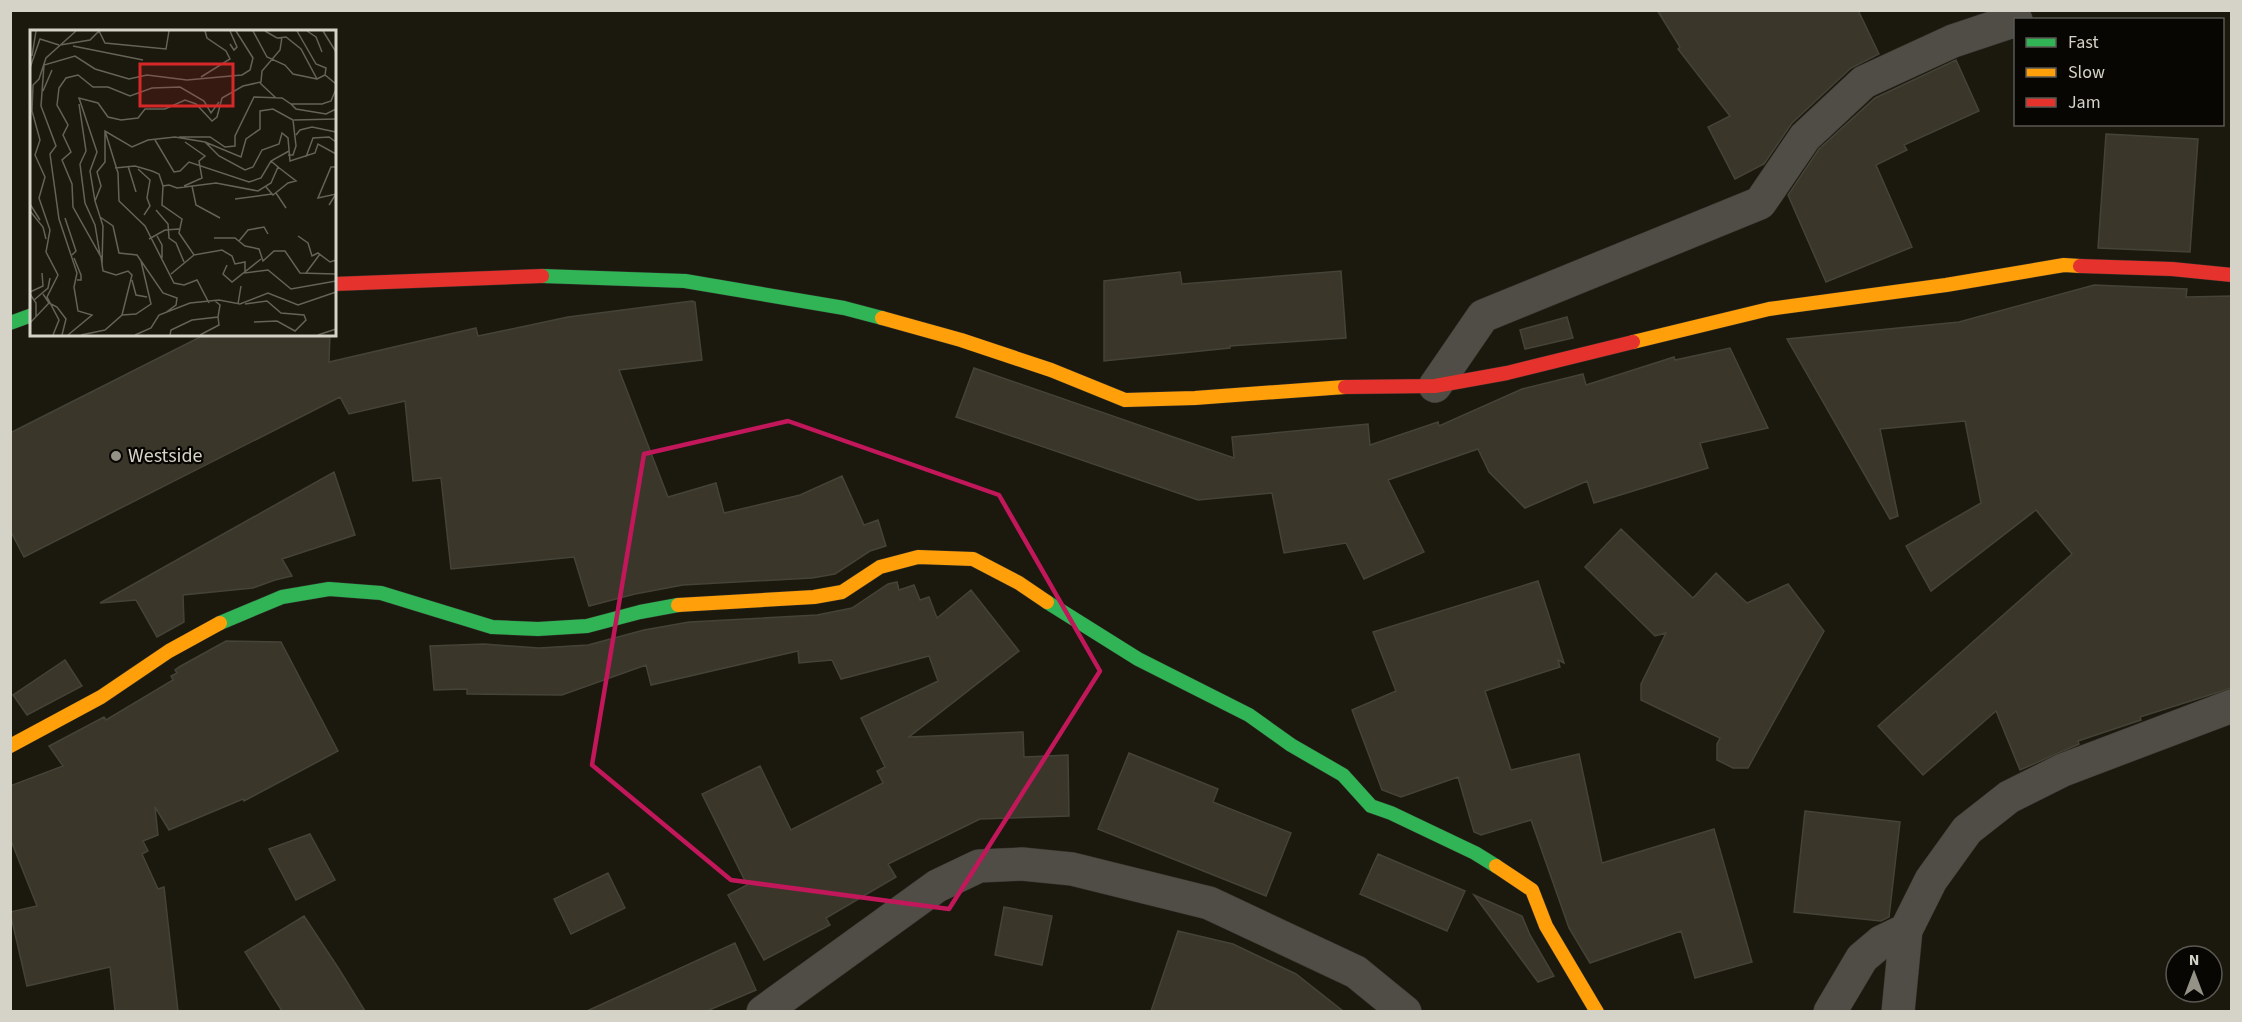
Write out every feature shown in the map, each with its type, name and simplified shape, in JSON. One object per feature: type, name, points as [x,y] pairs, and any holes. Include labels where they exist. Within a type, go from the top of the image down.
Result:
[{"type":"main road","points":[[336,284],[558,275],[686,281],[844,308],[961,340],[1051,370],[1125,399],[1195,398],[1335,387],[1435,386],[1507,374],[1769,309],[1946,285],[2064,265],[2172,269],[2232,275]]},
{"type":"main road","points":[[10,322],[30,316]]},
{"type":"main road","points":[[10,746],[91,703],[169,651],[228,619],[282,597],[329,590],[381,593],[492,627],[538,629],[587,626],[687,603],[814,597],[842,592],[880,567],[918,557],[973,559],[1020,583],[1076,622],[1138,659],[1249,715],[1291,745],[1343,775],[1371,806],[1391,813],[1475,853],[1532,890],[1546,926],[1597,1011]]},
{"type":"street","points":[[2021,18],[2043,10]]},
{"type":"street","points":[[1435,386],[1483,316],[1760,203],[1805,137],[1864,82],[1953,41],[2014,21]]},
{"type":"street","points":[[1898,1011],[1906,930],[1931,880],[1967,830],[2009,797],[2064,770],[2232,706]]},
{"type":"street","points":[[764,1011],[937,886],[979,866],[1023,864],[1072,869],[1209,903],[1356,972],[1405,1011]]},
{"type":"street","points":[[1830,1011],[1862,958],[1881,942],[1906,930]]},
{"type":"highlighted area","points":[[788,421],[999,495],[1100,671],[949,909],[731,880],[592,765],[644,454]]},
{"type":"building","points":[[1657,10],[1858,10],[1879,54],[1851,68],[1792,123],[1764,164],[1735,179],[1708,127],[1730,116],[1678,49],[1680,47]]},
{"type":"building","points":[[1956,60],[1979,111],[1904,145],[1907,150],[1876,165],[1912,247],[1826,282],[1788,195],[1819,149],[1875,98]]},
{"type":"building","points":[[2106,134],[2198,139],[2190,252],[2098,248]]},
{"type":"building","points":[[1341,271],[1346,338],[1230,346],[1230,348],[1104,361],[1104,281],[1180,272],[1182,284]]},
{"type":"building","points":[[2094,285],[2187,289],[2186,297],[2232,296],[2232,688],[2140,717],[2141,720],[2078,741],[2079,744],[2020,770],[1996,711],[1923,775],[1878,726],[2072,554],[2036,510],[1931,591],[1906,546],[1981,503],[1965,421],[1880,429],[1898,516],[1890,519],[1787,339],[1959,322]]},
{"type":"building","points":[[695,302],[702,360],[619,370],[668,497],[716,483],[724,513],[800,495],[842,476],[864,525],[878,520],[886,546],[870,551],[835,574],[812,578],[683,585],[589,606],[574,557],[451,569],[441,478],[413,481],[405,401],[349,414],[340,397],[24,557],[10,530],[10,433],[202,336],[330,336],[329,362],[476,328],[478,336],[568,317]]},
{"type":"building","points":[[1567,317],[1573,338],[1525,349],[1520,330]]},
{"type":"building","points":[[1730,348],[1768,428],[1700,443],[1708,468],[1594,503],[1587,481],[1525,508],[1489,472],[1478,449],[1388,480],[1424,552],[1364,579],[1346,543],[1284,553],[1272,493],[1198,500],[956,417],[974,368],[1234,458],[1232,437],[1368,424],[1370,445],[1438,422],[1439,426],[1522,389],[1583,374],[1586,385],[1674,357],[1675,360]]},
{"type":"building","points":[[334,472],[355,535],[282,559],[292,576],[253,588],[183,595],[184,622],[157,637],[136,600],[100,603]]},
{"type":"building","points":[[1621,529],[1693,598],[1716,573],[1747,603],[1788,584],[1824,631],[1748,768],[1733,768],[1717,760],[1717,744],[1720,738],[1641,700],[1641,684],[1666,633],[1655,636],[1585,567]]},
{"type":"building","points":[[1538,581],[1564,663],[1558,660],[1560,667],[1485,691],[1511,770],[1579,754],[1602,863],[1714,829],[1752,962],[1695,978],[1681,931],[1590,963],[1569,928],[1531,820],[1481,835],[1474,832],[1458,777],[1401,797],[1382,790],[1352,710],[1396,691],[1373,632]]},
{"type":"building","points":[[897,582],[899,590],[914,585],[920,600],[929,597],[937,618],[971,590],[1019,651],[909,737],[1023,732],[1024,757],[1068,755],[1069,816],[980,819],[888,864],[896,877],[826,918],[830,925],[764,960],[728,895],[747,885],[702,794],[760,766],[791,830],[883,783],[877,771],[885,767],[861,718],[938,681],[929,656],[841,679],[832,660],[799,663],[798,651],[651,685],[646,665],[562,695],[467,694],[467,689],[434,690],[430,646],[484,644],[539,648],[588,645],[644,630],[689,622],[817,615],[852,608],[888,584]]},
{"type":"building","points":[[226,641],[281,642],[338,751],[244,801],[243,799],[169,830],[155,807],[158,835],[143,841],[148,851],[142,854],[158,889],[164,887],[178,1011],[115,1011],[110,967],[27,986],[10,912],[37,906],[10,838],[10,786],[63,766],[49,746],[104,717],[106,720],[173,680],[171,676],[177,673],[175,670],[179,667]]},
{"type":"building","points":[[65,660],[82,686],[27,715],[13,695]]},
{"type":"building","points":[[1129,753],[1218,789],[1213,802],[1291,833],[1266,896],[1098,829]]},
{"type":"building","points":[[1805,811],[1900,822],[1889,917],[1881,921],[1794,912]]},
{"type":"building","points":[[310,834],[335,880],[296,900],[269,849]]},
{"type":"building","points":[[1378,854],[1465,891],[1447,931],[1360,894]]},
{"type":"building","points":[[608,873],[625,908],[571,934],[554,899]]},
{"type":"building","points":[[1474,895],[1522,916],[1530,935],[1554,976],[1538,982]]},
{"type":"building","points":[[1004,907],[1052,916],[1042,965],[995,955]]},
{"type":"building","points":[[304,916],[365,1011],[282,1011],[245,952]]},
{"type":"building","points":[[1178,931],[1233,944],[1296,974],[1343,1011],[1151,1011]]},
{"type":"building","points":[[735,943],[756,990],[707,1011],[587,1011]]},
{"type":"traffic: fast","points":[[542,276],[685,281],[844,308],[882,318]]},
{"type":"traffic: fast","points":[[10,323],[30,316]]},
{"type":"traffic: fast","points":[[220,623],[282,597],[329,589],[381,593],[492,627],[538,629],[587,626],[678,605]]},
{"type":"traffic: fast","points":[[1047,602],[1138,659],[1249,715],[1291,745],[1343,775],[1371,806],[1391,813],[1475,853],[1496,866]]},
{"type":"traffic: slow","points":[[1633,342],[1769,309],[1946,285],[2064,265],[2080,266]]},
{"type":"traffic: slow","points":[[882,318],[961,340],[1051,370],[1125,400],[1195,398],[1345,387]]},
{"type":"traffic: slow","points":[[678,605],[814,597],[842,592],[880,567],[918,557],[973,559],[1019,583],[1047,602]]},
{"type":"traffic: slow","points":[[10,746],[101,697],[169,651],[220,623]]},
{"type":"traffic: slow","points":[[1496,866],[1532,890],[1546,926],[1597,1012]]},
{"type":"traffic: jam","points":[[2080,266],[2172,269],[2232,275]]},
{"type":"traffic: jam","points":[[336,284],[542,276]]},
{"type":"traffic: jam","points":[[1345,387],[1435,386],[1507,373],[1633,342]]},
{"type":"place","name":"Westside","points":[[116,456]]}]
